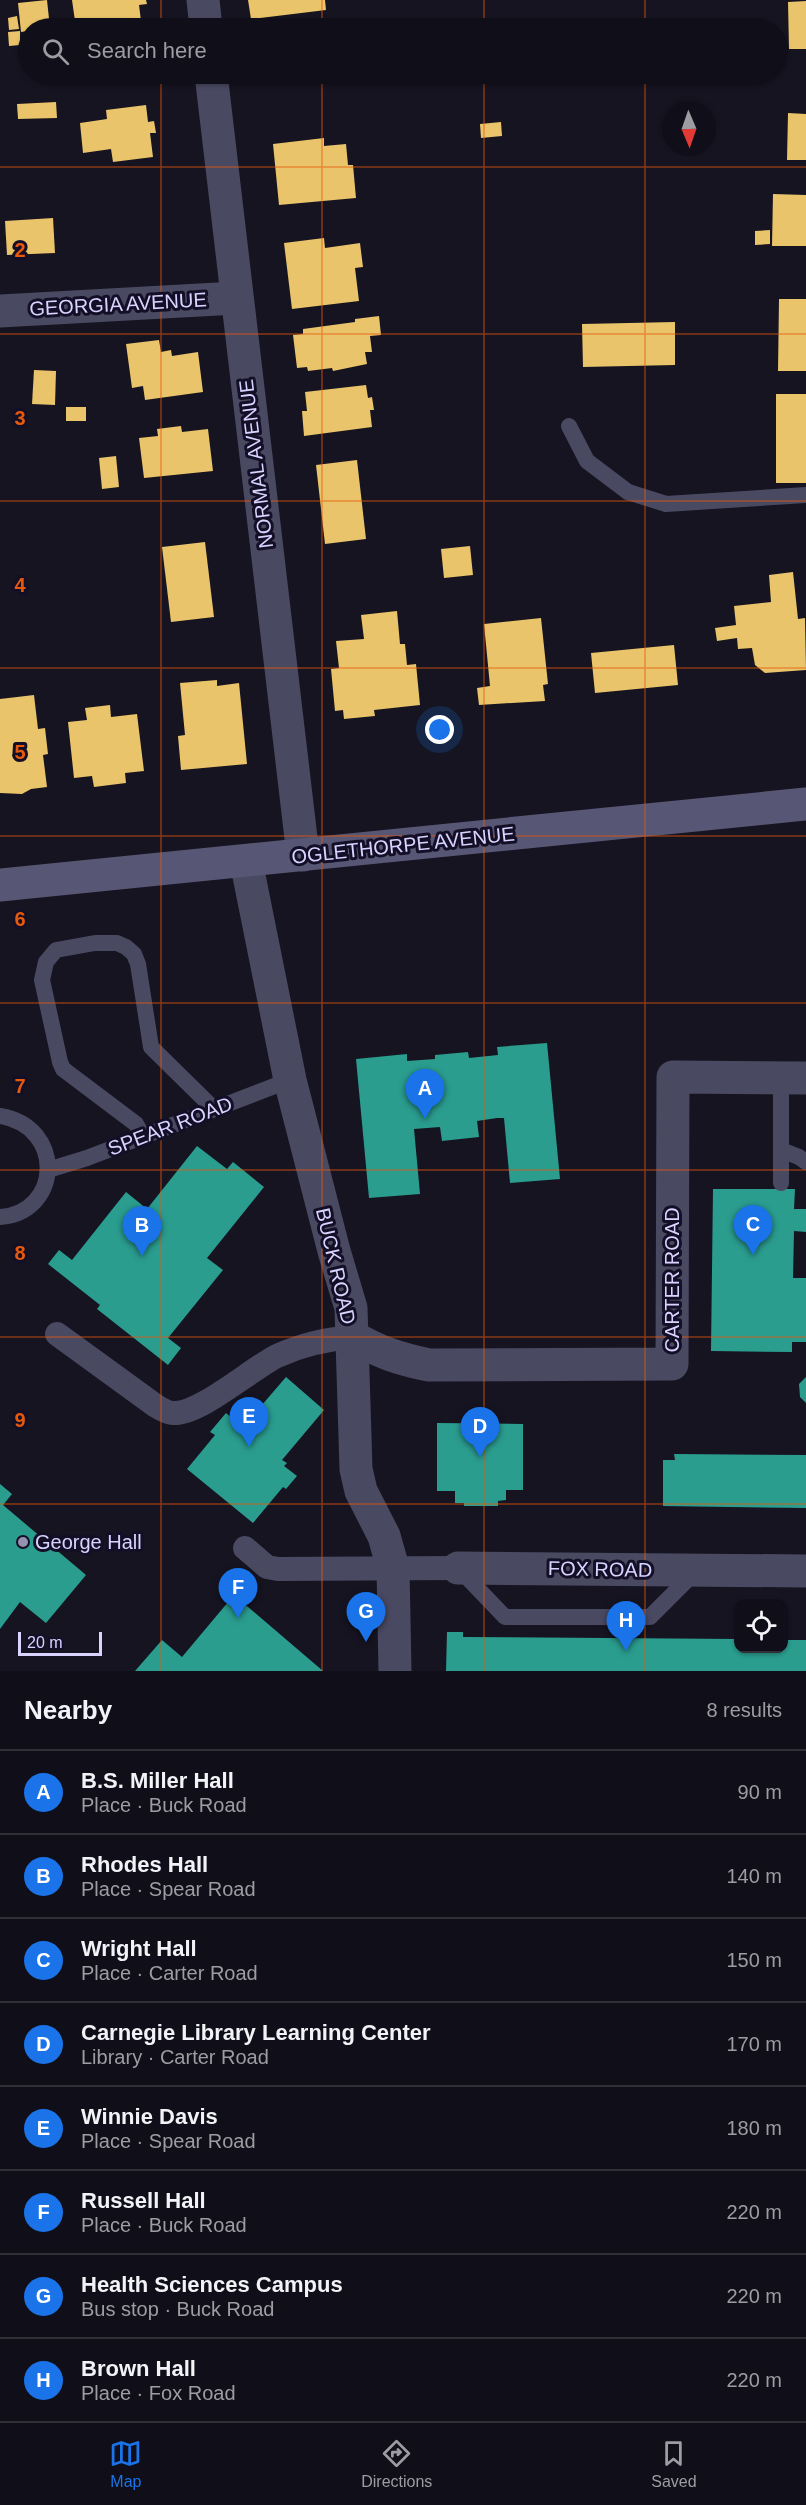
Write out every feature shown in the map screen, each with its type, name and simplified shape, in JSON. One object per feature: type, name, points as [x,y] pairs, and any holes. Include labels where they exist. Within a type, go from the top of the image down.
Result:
[{"type":"main road","name":"OGLETHORPE AVENUE","points":[[0,885],[806,804]]},
{"type":"street","points":[[203,0],[205,18]]},
{"type":"street","name":"NORMAL AVENUE","points":[[212,84],[303,855]]},
{"type":"street","name":"GEORGIA AVENUE","points":[[0,311],[236,298]]},
{"type":"street","name":"BUCK ROAD","points":[[246,861],[290,1080],[351,1308],[356,1469],[361,1491],[384,1536],[393,1568],[395,1671]]},
{"type":"street","name":"CARTER ROAD","points":[[353,1337],[377,1351],[401,1360],[429,1365],[672,1364],[673,1077],[794,1078]]},
{"type":"street","points":[[57,1334],[156,1406],[171,1413],[195,1408],[254,1369],[279,1356],[332,1338],[353,1337]]},
{"type":"street","name":"FOX ROAD","points":[[245,1548],[267,1567],[278,1569],[806,1571]]},
{"type":"lane","points":[[569,426],[587,460],[628,492],[666,504],[806,495]]},
{"type":"lane","points":[[143,1136],[136,1125],[70,1076],[60,1062],[42,980],[46,962],[56,950],[95,943],[117,943],[134,954],[138,964],[151,1047],[213,1108]]},
{"type":"lane","points":[[781,1183],[781,1150],[794,1078]]},
{"type":"lane","name":"SPEAR ROAD","points":[[48,1170],[87,1158],[290,1080]]},
{"type":"lane","points":[[0,1116],[14,1119],[28,1126],[40,1138],[46,1153],[48,1170],[44,1186],[36,1200],[23,1210],[0,1217]]},
{"type":"lane","points":[[781,1150],[799,1156],[806,1162]]},
{"type":"lane","points":[[458,1568],[505,1617],[650,1617],[696,1570]]},
{"type":"building: Homes","points":[[47,0],[49,18],[20,18],[18,3]]},
{"type":"building: Homes","points":[[72,0],[146,0],[147,4],[139,5],[141,18],[75,18]]},
{"type":"building: Homes","points":[[248,0],[325,0],[326,10],[251,18]]},
{"type":"building: Homes","points":[[806,1],[806,49],[789,49],[788,2]]},
{"type":"building: Homes","points":[[17,16],[18,29],[9,30],[8,18]]},
{"type":"building: Homes","points":[[18,31],[18,45],[9,46],[8,32]]},
{"type":"building: Homes","points":[[56,102],[57,118],[18,119],[17,104]]},
{"type":"building: Homes","points":[[146,105],[148,122],[154,121],[156,133],[150,133],[153,157],[113,162],[111,149],[83,153],[80,123],[107,119],[106,110]]},
{"type":"building: Homes","points":[[788,113],[806,114],[806,160],[787,160]]},
{"type":"building: Homes","points":[[501,122],[502,136],[481,138],[480,124]]},
{"type":"building: Homes","points":[[324,138],[324,146],[346,144],[348,165],[353,165],[356,198],[279,205],[273,144]]},
{"type":"building: Homes","points":[[773,194],[806,195],[806,246],[772,246]]},
{"type":"building: Homes","points":[[53,218],[55,253],[7,255],[5,221]]},
{"type":"building: Homes","points":[[770,230],[770,244],[755,245],[755,231]]},
{"type":"building: Homes","points":[[324,238],[325,248],[360,243],[363,267],[355,268],[359,301],[292,309],[284,243]]},
{"type":"building: Homes","points":[[779,299],[806,299],[806,371],[778,371]]},
{"type":"building: Homes","points":[[379,316],[381,335],[370,336],[372,352],[365,352],[367,364],[333,371],[332,368],[308,371],[307,367],[297,368],[293,335],[303,334],[303,329],[355,322],[355,319]]},
{"type":"building: Homes","points":[[675,322],[675,365],[583,367],[582,324]]},
{"type":"building: Homes","points":[[159,340],[161,352],[171,350],[172,356],[198,352],[203,392],[145,400],[143,386],[132,388],[126,344]]},
{"type":"building: Homes","points":[[34,370],[56,371],[55,405],[32,404]]},
{"type":"building: Homes","points":[[366,385],[368,398],[372,397],[374,410],[370,410],[372,427],[304,436],[302,411],[307,411],[305,392]]},
{"type":"building: Homes","points":[[776,394],[806,394],[806,483],[776,483]]},
{"type":"building: Homes","points":[[66,407],[86,407],[86,421],[66,421]]},
{"type":"building: Homes","points":[[181,426],[182,432],[208,429],[213,471],[144,478],[139,438],[158,436],[157,429]]},
{"type":"building: Homes","points":[[116,456],[119,487],[102,489],[99,458]]},
{"type":"building: Homes","points":[[357,460],[366,539],[325,544],[316,465]]},
{"type":"building: Homes","points":[[205,542],[214,617],[171,622],[162,547]]},
{"type":"building: Homes","points":[[470,546],[473,575],[444,578],[441,549]]},
{"type":"building: Homes","points":[[793,572],[798,619],[805,618],[806,670],[765,673],[755,665],[752,648],[738,649],[737,638],[717,641],[715,628],[736,625],[734,606],[771,602],[769,575]]},
{"type":"building: Homes","points":[[397,611],[400,644],[405,644],[407,665],[416,664],[420,705],[374,710],[375,716],[344,719],[343,710],[335,711],[331,669],[339,668],[336,641],[364,639],[361,615]]},
{"type":"building: Homes","points":[[541,618],[548,684],[543,685],[545,701],[479,705],[477,688],[490,686],[484,624]]},
{"type":"building: Homes","points":[[674,645],[678,685],[595,693],[591,653]]},
{"type":"building: Homes","points":[[217,680],[217,686],[239,683],[247,764],[181,770],[178,736],[185,735],[180,683]]},
{"type":"building: Homes","points":[[34,695],[38,729],[45,728],[48,754],[43,755],[47,787],[31,789],[22,794],[0,793],[0,699]]},
{"type":"building: Homes","points":[[110,705],[111,717],[137,714],[144,771],[125,773],[126,783],[94,787],[92,776],[74,778],[68,722],[87,720],[85,708]]},
{"type":"building: Schools","points":[[547,1043],[560,1179],[510,1183],[504,1118],[497,1118],[477,1121],[479,1137],[442,1141],[440,1127],[414,1129],[420,1194],[369,1198],[356,1059],[407,1054],[407,1061],[435,1059],[435,1055],[468,1052],[469,1058],[498,1055],[497,1047]]},
{"type":"building: Schools","points":[[197,1146],[227,1169],[233,1162],[264,1187],[207,1258],[223,1270],[168,1338],[181,1348],[168,1365],[97,1309],[100,1305],[48,1264],[59,1250],[72,1260],[126,1192],[147,1209]]},
{"type":"building: Schools","points":[[713,1189],[795,1189],[794,1209],[806,1209],[806,1232],[794,1231],[793,1278],[806,1278],[806,1342],[792,1342],[792,1352],[711,1351]]},
{"type":"building: Schools","points":[[286,1377],[324,1410],[282,1460],[287,1463],[284,1466],[297,1476],[286,1489],[283,1487],[253,1523],[187,1469],[215,1435],[210,1432],[226,1413],[243,1427]]},
{"type":"building: Schools","points":[[806,1377],[806,1403],[800,1397],[799,1384]]},
{"type":"building: Schools","points":[[437,1423],[523,1424],[523,1490],[506,1490],[506,1500],[498,1501],[498,1506],[464,1506],[464,1503],[455,1503],[455,1491],[437,1491]]},
{"type":"building: Schools","points":[[674,1454],[806,1455],[806,1508],[663,1506],[663,1460],[675,1460]]},
{"type":"building: Schools","name":"George Hall","points":[[0,1484],[12,1494],[3,1505],[86,1575],[46,1623],[20,1602],[0,1629]]},
{"type":"building: Schools","points":[[234,1595],[323,1671],[135,1671],[162,1640],[182,1657]]},
{"type":"building: Schools","points":[[447,1632],[463,1632],[463,1637],[734,1639],[734,1653],[788,1653],[788,1640],[806,1640],[806,1671],[446,1671]]},
{"type":"place","name":"B.S. Miller Hall","points":[[425,1119]]},
{"type":"place","name":"Wright Hall","points":[[753,1255]]},
{"type":"place","name":"Rhodes Hall","points":[[142,1256]]},
{"type":"place","name":"Winnie Davis","points":[[249,1447]]},
{"type":"place","name":"Carnegie Library Learning Center","points":[[480,1457]]},
{"type":"place","name":"George Hall","points":[[23,1542]]},
{"type":"place","name":"Russell Hall","points":[[238,1618]]},
{"type":"place","name":"Health Sciences Campus","points":[[366,1642]]},
{"type":"place","name":"Brown Hall","points":[[626,1651]]}]
